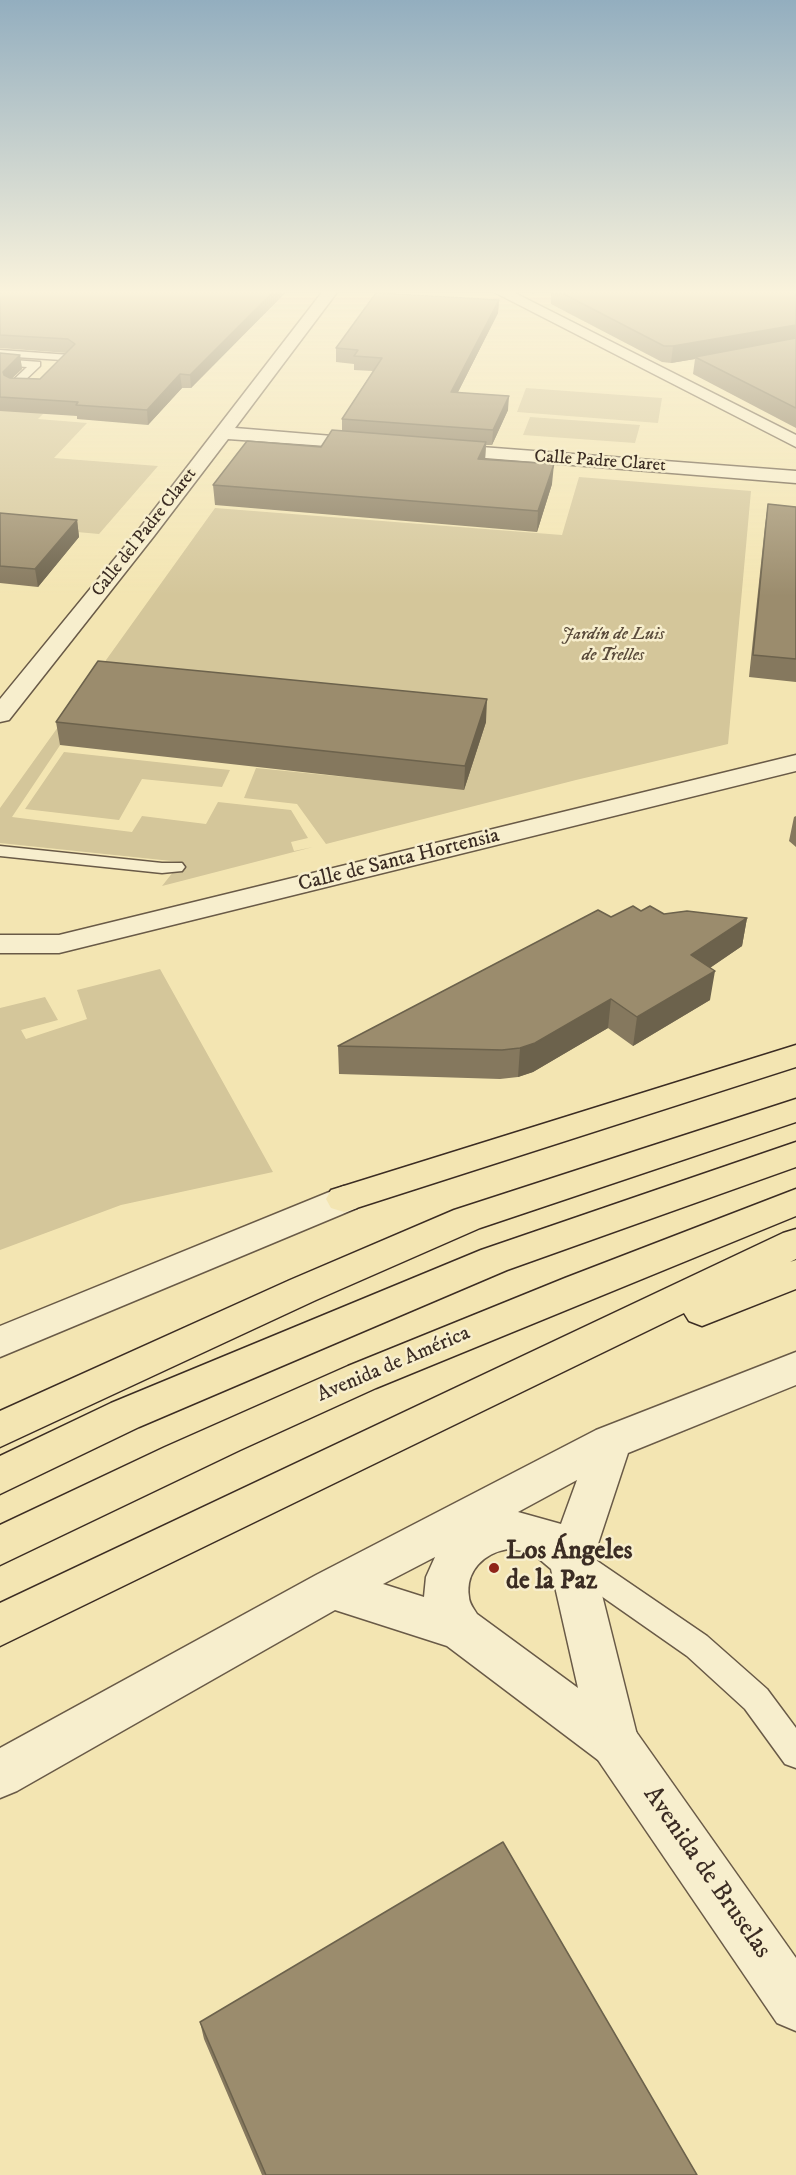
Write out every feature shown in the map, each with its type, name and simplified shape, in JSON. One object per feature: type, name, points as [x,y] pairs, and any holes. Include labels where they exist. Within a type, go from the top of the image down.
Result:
[{"type":"highway","points":[[344,1199],[796,1056]]},
{"type":"highway","points":[[0,1430],[292,1294],[467,1219],[796,1110]]},
{"type":"highway","points":[[0,1476],[125,1415],[494,1260],[796,1154]]},
{"type":"highway","name":"Avenida de América","points":[[0,1546],[360,1378],[537,1304],[796,1202]]},
{"type":"highway","points":[[0,1625],[796,1243]]},
{"type":"highway","points":[[395,1436],[796,1274]]},
{"type":"street","name":"Calle del Padre Claret","points":[[0,715],[255,392]]},
{"type":"street","points":[[700,392],[796,442]]},
{"type":"street","points":[[224,433],[390,446]]},
{"type":"street","name":"Calle Padre Claret","points":[[426,449],[796,477]]},
{"type":"street","name":"Calle de Santa Hortensia","points":[[0,944],[59,944],[796,763]]},
{"type":"street","points":[[0,1342],[344,1199]]},
{"type":"street","points":[[0,1774],[332,1589],[611,1442],[796,1368]]},
{"type":"street","points":[[571,1559],[611,1442]]},
{"type":"street","name":"Avenida de Bruselas","points":[[461,1629],[446,1597],[451,1564],[473,1540],[507,1529],[543,1536],[571,1559],[615,1743]]},
{"type":"street","name":"Avenida de Bruselas","points":[[332,1589],[461,1629],[615,1743],[796,2004]]},
{"type":"lane","points":[[0,851],[162,868],[176,867]]},
{"type":"lane","points":[[571,1559],[697,1646],[756,1699],[796,1753]]},
{"type":"green space","points":[[524,392],[587,392],[662,398],[658,423],[517,412]]},
{"type":"green space","points":[[0,398],[55,402],[38,419],[87,423],[54,458],[158,466],[99,534],[0,525]]},
{"type":"green space","points":[[530,417],[640,425],[635,443],[523,435]]},
{"type":"green space","name":"Jardín de Luis de Trelles","points":[[579,477],[751,491],[728,744],[326,844],[297,804],[244,798],[256,768],[464,789],[101,684],[12,817],[132,832],[142,816],[206,824],[218,802],[291,810],[308,838],[291,842],[294,851],[313,847],[162,886],[181,862],[0,843],[0,808],[215,508],[562,535]]},
{"type":"green space","points":[[64,752],[230,770],[222,787],[142,779],[119,820],[25,809]]},
{"type":"green space","points":[[160,969],[273,1172],[121,1205],[0,1250],[0,1008],[45,997],[58,1020],[21,1030],[26,1039],[87,1019],[77,990]]},
{"type":"building","points":[[0,392],[163,392],[147,410],[76,405],[78,402],[0,397]]},
{"type":"building","points":[[359,392],[458,392],[509,396],[493,430],[342,419]]},
{"type":"building","points":[[765,392],[796,392],[796,408]]},
{"type":"building","points":[[332,430],[486,442],[478,459],[554,464],[538,511],[213,485],[247,441],[321,447]]},
{"type":"building","points":[[768,504],[796,507],[796,659],[753,655]]},
{"type":"building","points":[[0,513],[77,520],[35,569],[0,566]]},
{"type":"building","points":[[98,661],[487,699],[465,766],[56,722]]},
{"type":"building","points":[[633,906],[641,911],[650,906],[664,914],[687,911],[747,918],[691,955],[715,971],[637,1017],[611,999],[535,1043],[520,1048],[502,1050],[338,1046],[598,910],[611,917]]},
{"type":"building","points":[[503,1842],[697,2175],[266,2175],[200,2022]]},
{"type":"place","name":"Los Ángeles de la Paz","points":[[494,1568]]}]
